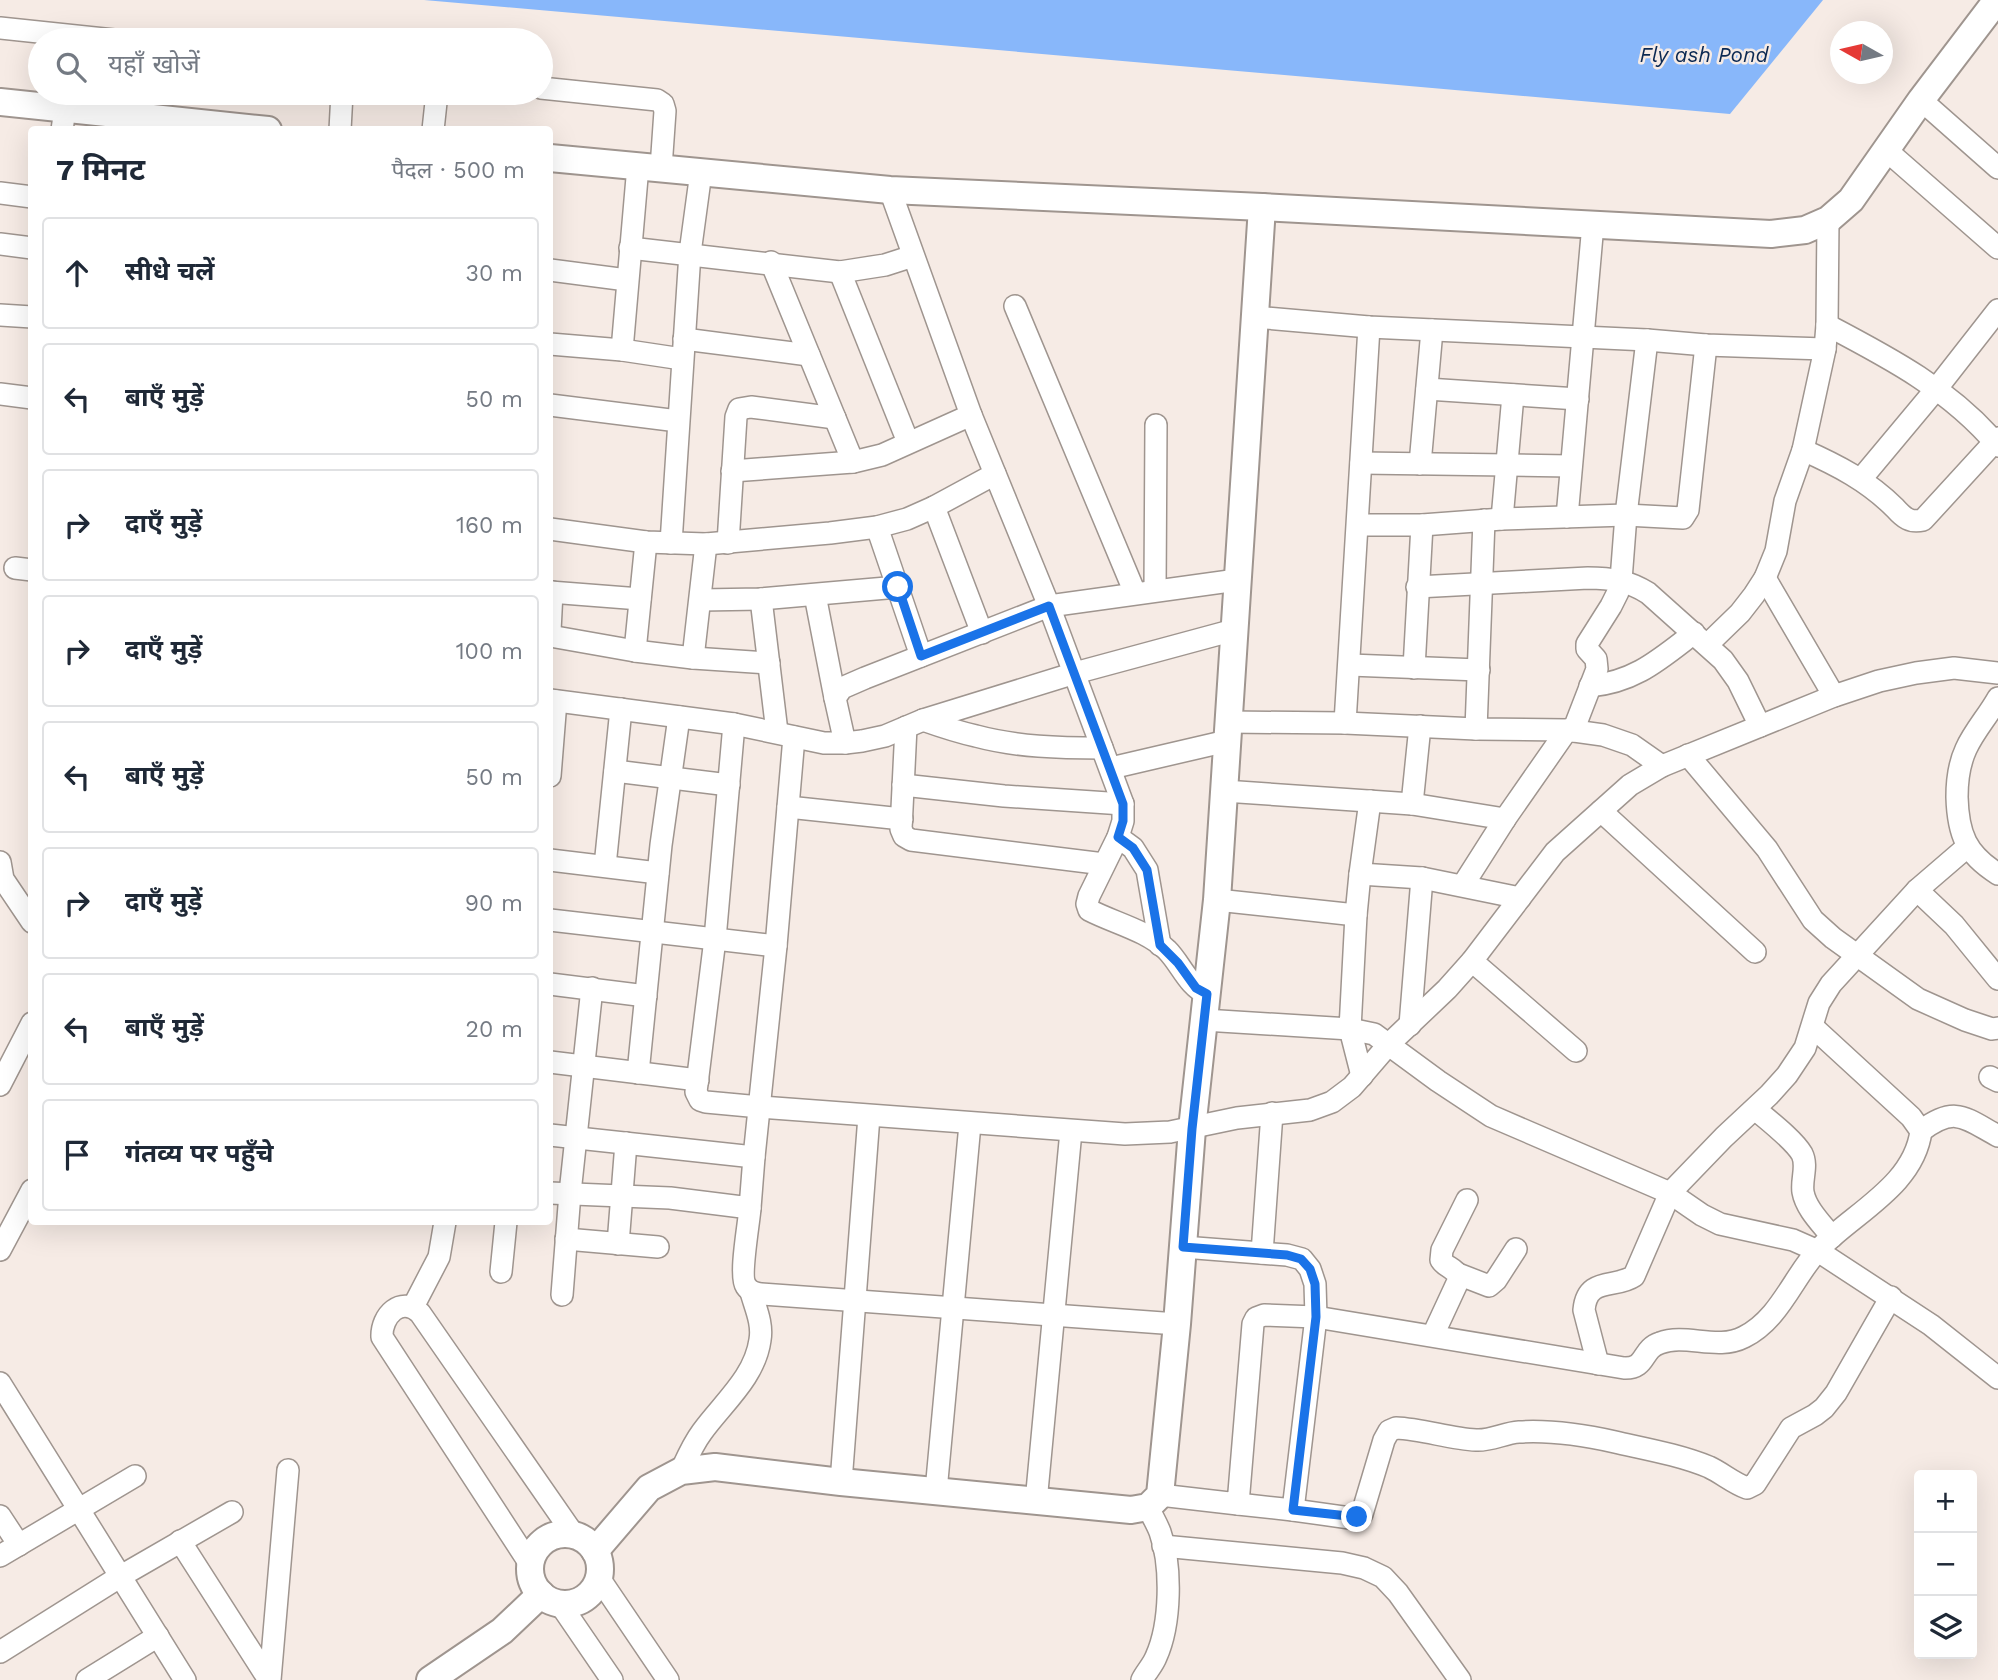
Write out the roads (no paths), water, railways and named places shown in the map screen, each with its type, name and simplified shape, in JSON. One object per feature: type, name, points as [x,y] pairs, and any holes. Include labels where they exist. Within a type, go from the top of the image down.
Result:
[{"type":"street","points":[[553,158],[890,191],[1262,207],[1771,234],[1805,230],[1828,220],[1851,200],[1921,100],[1997,0]]},
{"type":"street","points":[[0,33],[28,35]]},
{"type":"street","points":[[553,89],[657,100],[663,104],[665,111],[630,248],[622,350]]},
{"type":"street","points":[[1921,100],[1998,168]]},
{"type":"street","points":[[0,102],[63,119],[195,126]]},
{"type":"street","points":[[340,126],[341,105]]},
{"type":"street","points":[[433,126],[436,105]]},
{"type":"street","points":[[1885,150],[1998,248]]},
{"type":"street","points":[[671,543],[690,253],[701,172]]},
{"type":"street","points":[[890,191],[971,415],[1049,606],[1123,804],[1123,821],[1118,837],[1089,895],[1089,910],[1160,945],[1178,963],[1196,988],[1207,994]]},
{"type":"street","points":[[0,193],[28,196]]},
{"type":"street","points":[[1142,1680],[1156,1658],[1163,1635],[1167,1592],[1167,1568],[1154,1501],[1177,1324],[1192,1129],[1217,900],[1262,207]]},
{"type":"street","points":[[1590,686],[1624,680],[1701,639],[1740,613],[1765,578],[1776,551],[1785,501],[1803,450],[1825,349],[1828,220]]},
{"type":"street","points":[[1567,517],[1593,224]]},
{"type":"street","points":[[0,244],[28,248]]},
{"type":"street","points":[[630,248],[841,272],[885,265],[913,256]]},
{"type":"street","points":[[771,262],[853,462]]},
{"type":"street","points":[[553,270],[627,280]]},
{"type":"street","points":[[841,272],[908,442]]},
{"type":"street","points":[[1015,306],[1145,592]]},
{"type":"street","points":[[1861,479],[1998,310]]},
{"type":"street","points":[[0,314],[28,317]]},
{"type":"street","points":[[1254,317],[1369,327],[1825,349]]},
{"type":"street","points":[[1803,450],[1861,479],[1913,522],[1923,520],[1997,442],[1937,388],[1827,325]]},
{"type":"street","points":[[1345,723],[1369,327]]},
{"type":"street","points":[[1420,464],[1432,330]]},
{"type":"street","points":[[1463,885],[1505,819],[1570,731],[1598,664],[1587,649],[1587,644],[1611,606],[1621,580],[1647,340]]},
{"type":"street","points":[[553,344],[622,350],[683,349],[809,355]]},
{"type":"street","points":[[1357,525],[1422,525],[1626,515],[1684,518],[1688,510],[1706,345]]},
{"type":"street","points":[[1427,389],[1578,399]]},
{"type":"street","points":[[0,394],[28,398]]},
{"type":"street","points":[[1476,729],[1482,583],[1506,466],[1513,395]]},
{"type":"street","points":[[553,405],[678,421]]},
{"type":"street","points":[[728,542],[736,417],[739,409],[751,407],[835,418]]},
{"type":"street","points":[[732,471],[853,462],[882,455],[971,415]]},
{"type":"street","points":[[1145,592],[1156,425]]},
{"type":"street","points":[[1361,463],[1572,466]]},
{"type":"street","points":[[553,529],[646,542],[706,544],[877,527],[907,519],[934,507],[995,474]]},
{"type":"street","points":[[934,507],[982,633]]},
{"type":"street","points":[[1414,668],[1422,525]]},
{"type":"street","points":[[877,527],[921,656]]},
{"type":"street","points":[[635,651],[646,542]]},
{"type":"street","points":[[693,658],[706,544]]},
{"type":"street","points":[[1417,587],[1588,578],[1621,580],[1637,586],[1723,660],[1738,681],[1760,726]]},
{"type":"street","points":[[1765,578],[1834,696]]},
{"type":"street","points":[[835,698],[842,688],[1049,606],[1237,580]]},
{"type":"street","points":[[701,600],[761,599],[898,587]]},
{"type":"street","points":[[553,592],[640,599]]},
{"type":"street","points":[[815,595],[845,743]]},
{"type":"street","points":[[681,1471],[700,1434],[745,1379],[760,1341],[761,1325],[751,1292],[744,1284],[743,1273],[788,807],[785,735],[769,663],[761,599]]},
{"type":"street","points":[[553,701],[734,724],[824,743],[845,743],[885,736],[914,724],[1075,673],[1234,630]]},
{"type":"street","points":[[553,635],[635,651],[769,663]]},
{"type":"street","points":[[1350,665],[1479,670]]},
{"type":"street","points":[[734,724],[715,939],[696,1092],[700,1100],[1125,1135],[1192,1129],[1237,1118],[1310,1110],[1332,1102],[1352,1087],[1389,1044],[1447,989],[1472,961],[1555,852],[1630,785],[1662,766],[1834,696],[1879,681],[1954,668],[1998,673]]},
{"type":"street","points":[[1998,698],[1971,740],[1961,762],[1957,785],[1959,827],[1968,847],[1982,864],[1998,874]]},
{"type":"street","points":[[605,866],[621,709]]},
{"type":"street","points":[[638,1073],[658,873],[679,717]]},
{"type":"street","points":[[1111,768],[1228,731],[1345,723],[1570,731],[1603,735],[1632,745],[1662,766]]},
{"type":"street","points":[[914,724],[1021,745],[1102,748]]},
{"type":"street","points":[[914,724],[903,785],[901,829],[904,836],[911,840],[1104,864]]},
{"type":"street","points":[[1412,804],[1420,726]]},
{"type":"street","points":[[1688,755],[1767,849],[1813,920],[1833,938],[1918,999],[1965,1020],[1992,1029],[1998,1028]]},
{"type":"street","points":[[615,771],[729,785]]},
{"type":"street","points":[[903,785],[1004,796],[1123,804]]},
{"type":"street","points":[[1224,791],[1412,804],[1505,819]]},
{"type":"street","points":[[1362,1076],[1350,1029],[1356,915],[1370,801]]},
{"type":"street","points":[[788,807],[902,819]]},
{"type":"street","points":[[1601,811],[1755,952]]},
{"type":"street","points":[[1118,837],[1133,848],[1147,870],[1160,945]]},
{"type":"street","points":[[1598,1364],[1584,1310],[1588,1294],[1601,1285],[1629,1280],[1634,1276],[1670,1193],[1787,1075],[1805,1048],[1819,1003],[1831,984],[1917,890],[1968,847]]},
{"type":"street","points":[[553,860],[658,873]]},
{"type":"street","points":[[1360,874],[1422,878],[1520,898]]},
{"type":"street","points":[[1,876],[28,916]]},
{"type":"street","points":[[1410,1025],[1422,878]]},
{"type":"street","points":[[1917,890],[1954,925],[1998,979]]},
{"type":"street","points":[[1217,900],[1356,915]]},
{"type":"street","points":[[553,920],[776,946]]},
{"type":"street","points":[[1472,961],[1576,1051]]},
{"type":"street","points":[[553,984],[646,996]]},
{"type":"street","points":[[562,1295],[566,1239],[560,1193],[576,1137],[593,988]]},
{"type":"street","points":[[1204,1020],[1350,1029],[1374,1034],[1438,1082],[1491,1116],[1670,1193],[1720,1224],[1825,1244],[1998,1378]]},
{"type":"street","points":[[1813,1027],[1911,1117],[1921,1131]]},
{"type":"street","points":[[0,1085],[28,1031]]},
{"type":"street","points":[[553,1062],[698,1080]]},
{"type":"street","points":[[1755,1109],[1796,1146],[1802,1155],[1803,1191],[1825,1244]]},
{"type":"street","points":[[1262,1254],[1272,1113]]},
{"type":"street","points":[[841,1482],[869,1116]]},
{"type":"street","points":[[1238,1504],[1253,1324],[1256,1318],[1264,1315],[1316,1317],[1631,1368],[1642,1361],[1646,1352],[1654,1345],[1665,1341],[1720,1343],[1747,1336],[1785,1299],[1825,1244],[1899,1178],[1919,1145],[1921,1131],[1936,1119],[1947,1116],[1961,1117],[1998,1136]]},
{"type":"street","points":[[936,1491],[970,1124]]},
{"type":"street","points":[[1036,1502],[1070,1131]]},
{"type":"street","points":[[553,1135],[754,1157]]},
{"type":"street","points":[[618,1244],[626,1143]]},
{"type":"street","points":[[560,1193],[670,1198],[751,1208]]},
{"type":"street","points":[[0,1250],[28,1198]]},
{"type":"street","points":[[1467,1200],[1440,1256],[1443,1264],[1458,1274],[1489,1286],[1496,1280],[1516,1249]]},
{"type":"street","points":[[413,1307],[439,1257],[444,1225]]},
{"type":"street","points":[[501,1272],[506,1225]]},
{"type":"street","points":[[566,1239],[659,1247]]},
{"type":"street","points":[[1183,1247],[1287,1255],[1301,1259],[1310,1269],[1315,1284],[1316,1317],[1293,1510]]},
{"type":"street","points":[[1433,1335],[1457,1285],[1458,1274]]},
{"type":"street","points":[[751,1292],[1177,1324]]},
{"type":"street","points":[[585,1543],[649,1488],[681,1471],[715,1468],[1131,1510],[1154,1501],[1238,1504],[1350,1518],[1362,1514],[1384,1440],[1389,1431],[1396,1428],[1476,1440],[1518,1432],[1577,1435],[1687,1460],[1709,1467],[1747,1488],[1755,1484],[1791,1428],[1824,1408],[1836,1393],[1891,1297]]},
{"type":"street","points":[[430,1680],[551,1599],[572,1603],[589,1594],[599,1578],[599,1559],[420,1313],[407,1306],[392,1311],[382,1327],[382,1337],[530,1564]]},
{"type":"street","points":[[0,1383],[185,1680]]},
{"type":"street","points":[[269,1680],[288,1470]]},
{"type":"street","points":[[0,1556],[135,1476]]},
{"type":"street","points":[[0,1652],[121,1576],[232,1512]]},
{"type":"street","points":[[0,1516],[19,1545]]},
{"type":"street","points":[[585,1543],[565,1534],[548,1538],[533,1553],[531,1575],[534,1586],[551,1599],[612,1680]]},
{"type":"street","points":[[180,1541],[269,1680]]},
{"type":"street","points":[[1163,1546],[1342,1563],[1364,1568],[1383,1577],[1398,1593],[1460,1680]]},
{"type":"street","points":[[599,1578],[668,1680]]},
{"type":"street","points":[[87,1680],[158,1636]]},
{"type":"water","name":"Fly ash Pond","points":[[424,0],[1823,0],[1730,114]]}]
